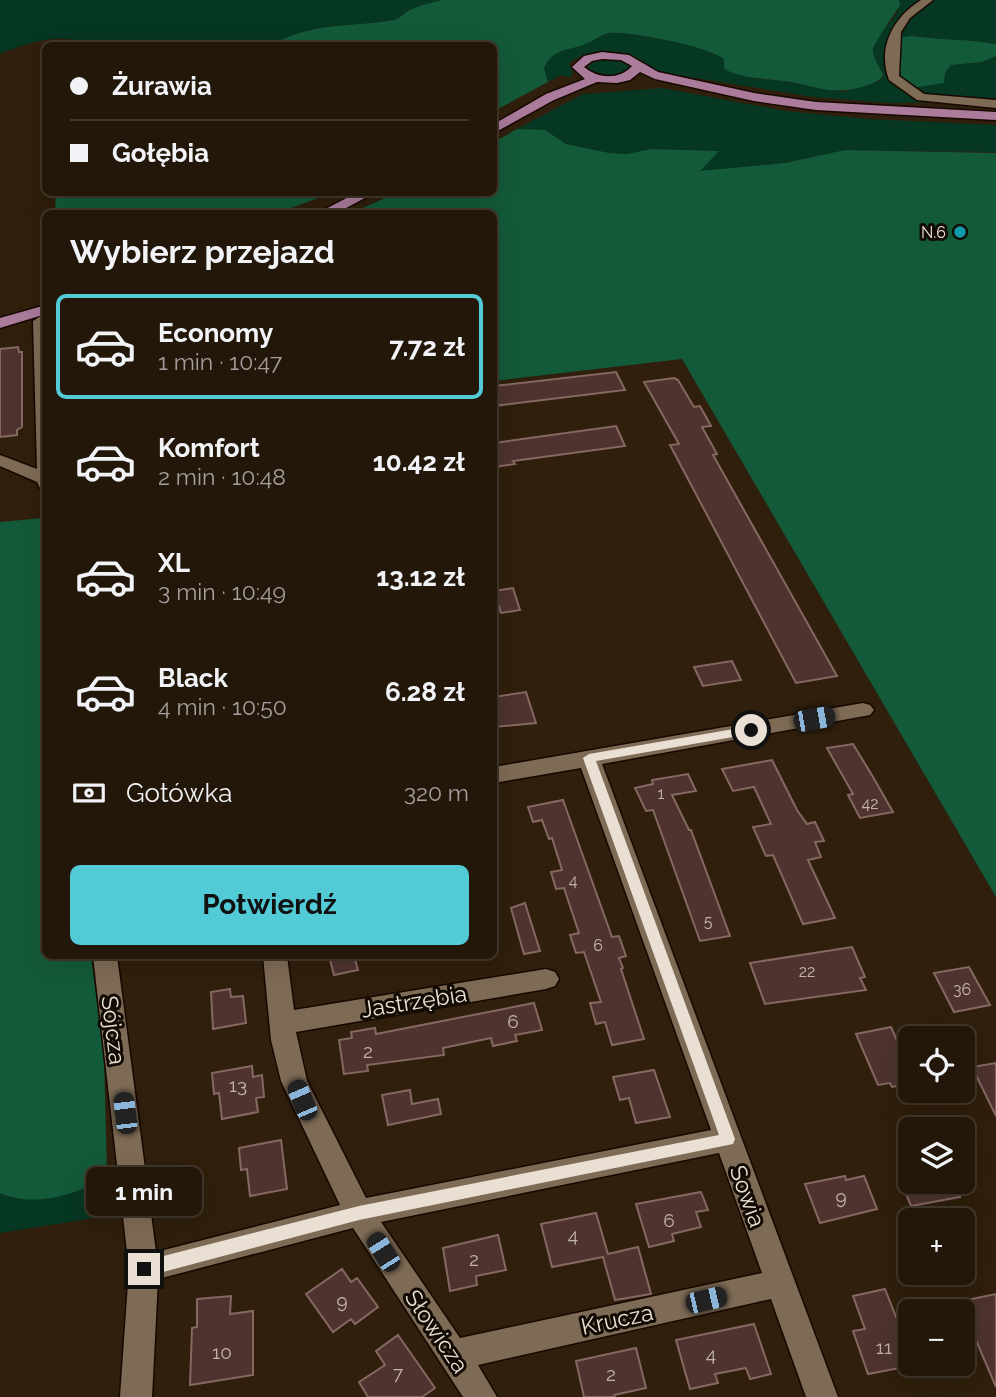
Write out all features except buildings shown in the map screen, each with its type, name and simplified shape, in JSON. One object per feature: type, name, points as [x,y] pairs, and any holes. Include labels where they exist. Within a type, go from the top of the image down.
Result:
[{"type":"main road","points":[[597,78],[581,72],[578,67],[583,60],[605,55],[628,59],[637,68],[693,85]]},
{"type":"main road","points":[[625,77],[637,68]]},
{"type":"main road","points":[[497,127],[550,97],[581,72]]},
{"type":"main road","points":[[550,97],[597,78],[625,77],[693,85],[816,106],[996,116]]},
{"type":"main road","points":[[332,210],[361,196]]},
{"type":"main road","points":[[0,323],[42,315]]},
{"type":"street","points":[[928,0],[911,10],[900,21],[890,48],[893,77],[921,97],[996,104]]},
{"type":"street","points":[[0,460],[42,478]]},
{"type":"street","points":[[497,774],[863,710]]},
{"type":"street","name":"Sowia","points":[[589,758],[822,1397]]},
{"type":"street","name":"Sójcza","points":[[105,959],[144,1269],[136,1397]]},
{"type":"street","name":"Słowicza","points":[[275,959],[282,1023],[294,1081],[310,1118],[359,1213],[481,1397]]},
{"type":"street","name":"Jastrzębia","points":[[282,1023],[546,979]]},
{"type":"street","points":[[144,1269],[359,1213],[728,1139]]},
{"type":"street","name":"Krucza","points":[[454,1355],[780,1283]]},
{"type":"green space","points":[[0,0],[443,0],[410,10],[394,20],[316,29],[301,32],[280,42],[84,42],[59,39],[36,42],[0,54]]},
{"type":"green space","points":[[443,0],[899,0],[900,5],[873,49],[883,75],[873,83],[843,90],[739,75],[724,69],[724,59],[703,49],[650,37],[608,33],[551,57],[544,68],[548,82],[497,109],[497,42],[280,42],[301,32],[316,29],[394,20],[427,4]]},
{"type":"green space","points":[[899,0],[996,0],[996,44],[912,36],[944,83],[945,73],[951,65],[982,62],[996,56],[996,102],[890,103],[813,97],[653,71],[635,57],[610,52],[592,53],[575,59],[569,64],[573,72],[570,78],[562,75],[548,82],[544,68],[551,57],[605,34],[632,34],[668,40],[717,54],[725,59],[723,63],[751,78],[843,92],[879,81],[883,75],[873,49],[896,13]]},
{"type":"green space","points":[[902,37],[996,44],[996,56],[982,62],[951,65],[945,73],[944,83],[917,87],[899,77],[899,44]]},
{"type":"green space","points":[[614,59],[628,64],[629,69],[608,76],[587,69],[591,61]]},
{"type":"green space","points":[[662,88],[786,111],[868,119],[996,125],[996,152],[845,150],[785,163],[698,172],[718,151],[652,149],[627,154],[609,153],[566,144],[545,130],[517,129],[583,94]]},
{"type":"green space","points":[[517,129],[545,130],[566,144],[609,153],[627,154],[651,149],[719,151],[700,171],[785,163],[845,150],[996,153],[996,897],[682,359],[497,381],[497,210],[359,210],[389,196],[497,196],[497,140]]},
{"type":"green space","points":[[56,196],[324,196],[285,210],[55,210]]},
{"type":"green space","points":[[42,518],[42,959],[91,959],[104,1055],[107,1176],[69,1194],[41,1199],[0,1193],[0,522]]},
{"type":"green space","points":[[107,1176],[107,1216],[0,1233],[0,1193],[27,1199],[55,1197],[83,1189]]},
{"type":"place","name":"N.6","points":[[960,232]]},
{"type":"route","points":[[144,1269],[359,1213],[728,1139],[589,758],[751,730]]}]
